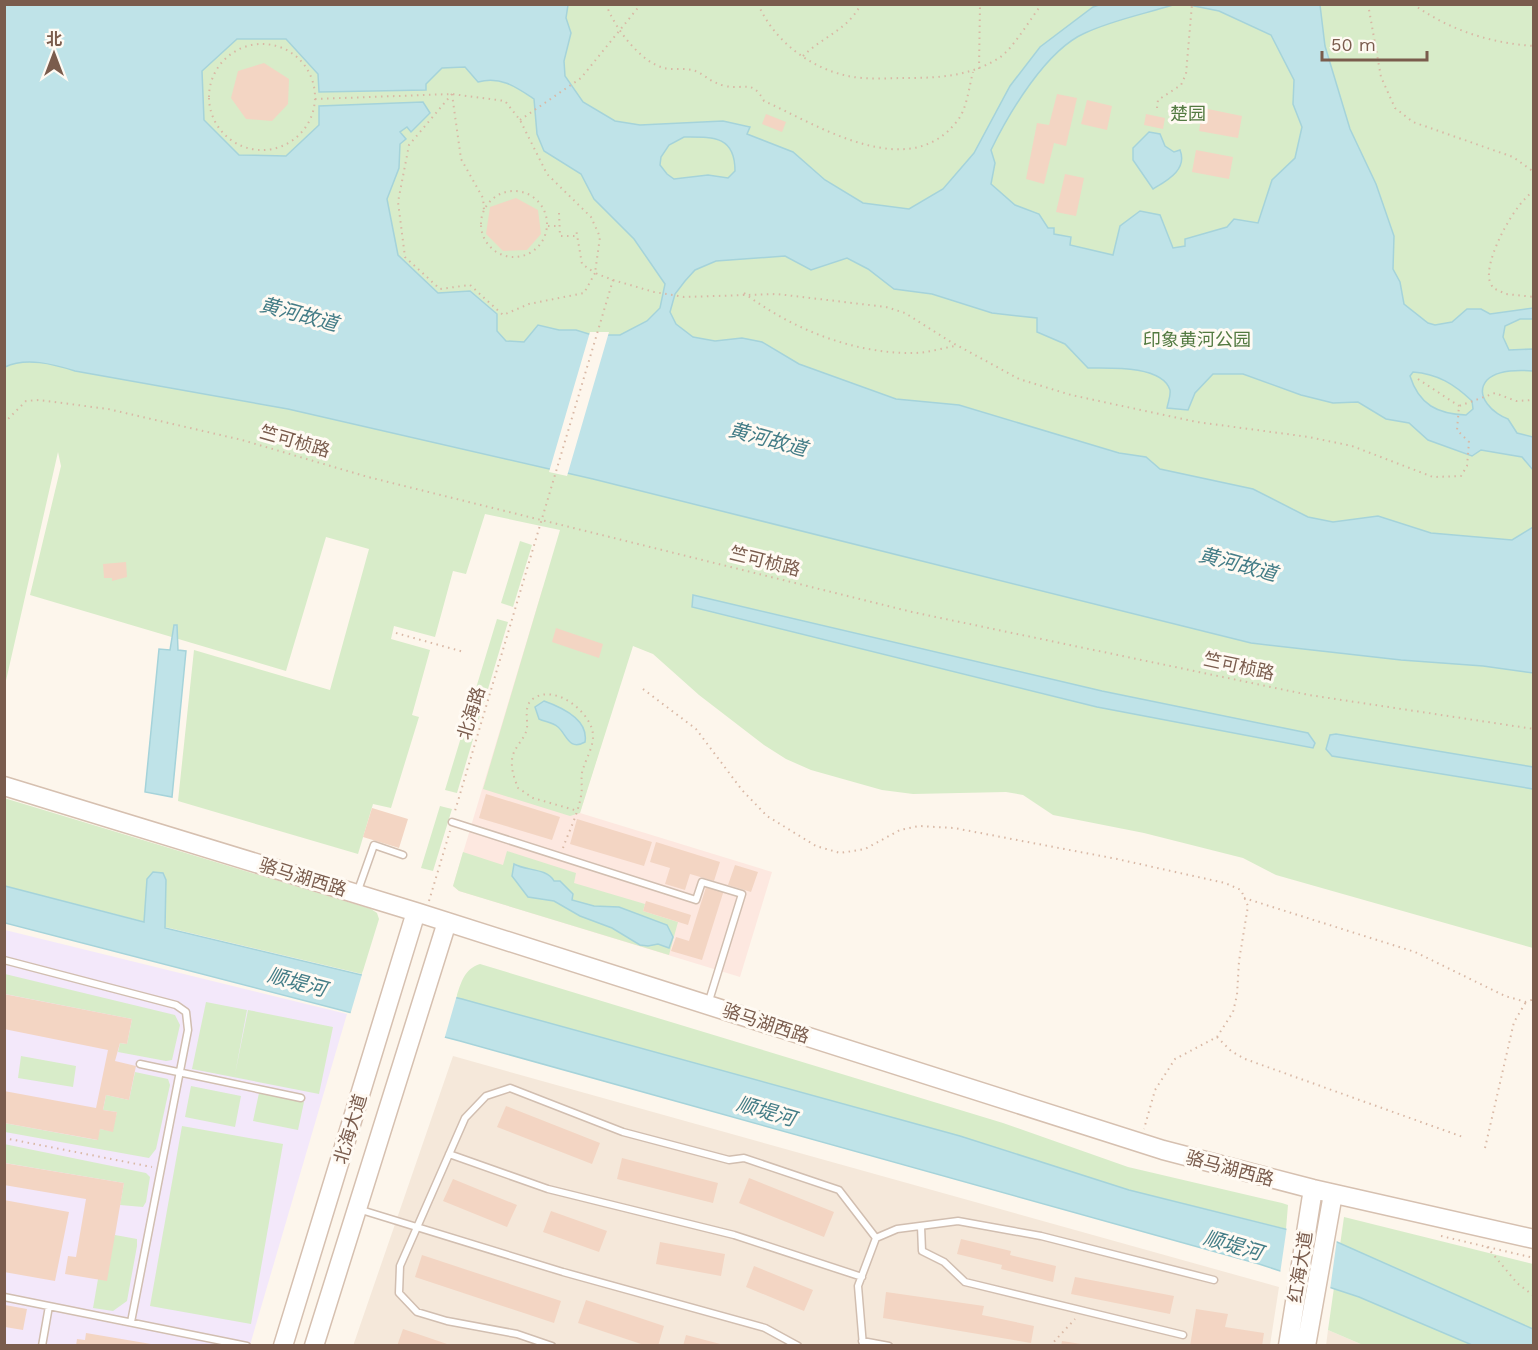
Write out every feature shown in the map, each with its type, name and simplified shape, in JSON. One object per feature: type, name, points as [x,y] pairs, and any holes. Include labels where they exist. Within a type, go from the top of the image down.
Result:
[{"type":"street","name":"骆马湖西路","points":[[4,786],[420,913],[1140,1143],[1313,1190],[1533,1239]]},
{"type":"street","name":"北海大道","points":[[283,1346],[403,953],[420,913]]},
{"type":"street","name":"北海大道","points":[[314,1346],[447,922]]},
{"type":"street","name":"红海大道","points":[[1288,1346],[1313,1190]]},
{"type":"street","name":"红海大道","points":[[1306,1346],[1333,1194]]},
{"type":"lane","points":[[452,822],[696,900],[702,882],[742,894],[708,1004]]},
{"type":"lane","points":[[357,894],[374,845],[403,855]]},
{"type":"lane","points":[[4,960],[176,1005],[186,1012],[188,1018],[180,1072],[131,1322]]},
{"type":"lane","points":[[140,1064],[301,1098]]},
{"type":"lane","points":[[552,1346],[517,1334],[447,1321],[417,1312],[399,1293],[400,1266],[449,1154],[465,1118],[486,1096],[510,1088],[623,1132],[729,1160],[744,1158],[838,1190],[876,1238]]},
{"type":"lane","points":[[449,1154],[548,1189],[734,1235],[862,1276]]},
{"type":"lane","points":[[357,1208],[563,1272],[765,1328],[798,1346]]},
{"type":"lane","points":[[889,1346],[862,1343],[858,1286],[876,1238],[897,1229],[958,1221],[979,1224],[1041,1236],[1214,1281]]},
{"type":"lane","points":[[921,1226],[922,1251],[944,1262],[965,1282],[1183,1335]]},
{"type":"lane","points":[[4,1297],[247,1346]]},
{"type":"lane","points":[[42,1346],[49,1305]]},
{"type":"path","points":[[606,4],[636,52],[661,68],[692,70],[710,82],[733,87],[751,86],[758,90],[764,101],[863,146],[883,150],[908,150],[938,138],[958,120],[973,72]]},
{"type":"path","points":[[520,120],[580,78],[641,4]]},
{"type":"path","points":[[758,4],[772,28],[818,67],[849,76],[938,78],[973,72],[1001,56],[1042,4]]},
{"type":"path","points":[[803,56],[815,44],[839,31],[855,16],[861,4]]},
{"type":"path","points":[[979,69],[980,4]]},
{"type":"path","points":[[1157,108],[1158,100],[1181,85],[1186,74],[1192,4]]},
{"type":"path","points":[[1368,4],[1381,77],[1395,108],[1413,122],[1513,157],[1533,172]]},
{"type":"path","points":[[1413,4],[1436,20],[1475,36],[1508,44],[1533,46]]},
{"type":"path","points":[[255,43],[273,44],[290,51],[304,62],[313,78],[315,99],[314,113],[306,128],[293,141],[278,148],[260,150],[243,147],[228,138],[216,125],[210,109],[208,91],[213,74],[224,59],[238,48],[255,43]]},
{"type":"path","points":[[452,94],[461,159],[483,198],[484,210]]},
{"type":"path","points":[[315,99],[452,94],[505,101],[520,120],[547,174],[591,217],[600,237],[595,273],[584,293],[529,304],[503,315],[470,285],[440,289],[405,257],[398,202],[409,145],[452,94]]},
{"type":"path","points":[[511,191],[522,192],[541,205],[548,226],[539,247],[531,254],[510,257],[492,249],[485,241],[481,220],[490,201],[500,194],[511,191]]},
{"type":"path","points":[[1533,191],[1511,217],[1491,263],[1488,277],[1493,288],[1506,294],[1533,297]]},
{"type":"path","points":[[559,213],[560,236],[578,236]]},
{"type":"path","points":[[548,226],[560,226]]},
{"type":"path","points":[[576,229],[582,264],[595,273],[654,292],[684,297],[744,293],[777,294],[905,312],[956,345],[1019,379],[1071,395],[1119,403],[1165,416],[1280,432],[1352,446],[1433,477],[1461,476],[1467,466],[1469,442],[1458,430],[1459,406]]},
{"type":"path","name":"北海路","points":[[420,913],[452,822],[544,519],[613,280]]},
{"type":"path","points":[[744,293],[764,308],[812,331],[853,347],[885,352],[917,353],[956,345]]},
{"type":"path","points":[[1418,380],[1459,406]]},
{"type":"path","points":[[1459,406],[1488,394],[1503,394],[1516,400],[1533,400]]},
{"type":"path","name":"竺可桢路","points":[[4,423],[26,401],[39,400],[108,409],[242,440],[368,477],[912,612],[1309,695],[1533,729]]},
{"type":"path","points":[[396,633],[464,652]]},
{"type":"path","points":[[643,689],[696,729],[742,790],[767,816],[816,846],[840,853],[865,849],[900,830],[919,826],[954,828],[1117,859],[1225,883],[1241,890],[1248,906],[1239,961],[1238,995],[1233,1012],[1217,1037],[1175,1059],[1163,1075],[1155,1090],[1140,1143]]},
{"type":"path","points":[[560,856],[578,810],[582,793],[582,770],[592,742],[592,730],[585,714],[574,704],[547,695],[534,698],[527,706],[526,730],[514,750],[512,761],[518,788],[533,798],[578,810]]},
{"type":"path","points":[[1244,898],[1415,952],[1477,984],[1526,1002]]},
{"type":"path","points":[[1485,1148],[1514,1022],[1526,1002],[1533,999]]},
{"type":"path","points":[[1217,1037],[1231,1051],[1245,1059],[1463,1137]]},
{"type":"path","points":[[4,1138],[161,1168]]},
{"type":"path","points":[[1487,1247],[1517,1283],[1533,1296]]},
{"type":"path","points":[[1050,1346],[1069,1328],[1081,1310]]},
{"type":"shaded area","points":[[543,587],[632,646],[580,813],[772,872],[740,977],[459,891],[453,886]]},
{"type":"shaded area","points":[[5,930],[347,1014],[250,1345],[5,1346]]},
{"type":"shaded area","points":[[453,1056],[1279,1287],[1270,1345],[353,1346]]},
{"type":"shaded area","points":[[1328,1330],[1363,1345],[1326,1346]]},
{"type":"green space","name":"印象黄河公园","points":[[5,5],[1533,5],[1533,948],[1276,875],[1243,858],[1144,833],[1053,815],[1023,795],[1006,792],[913,794],[882,790],[811,770],[786,759],[764,745],[699,695],[653,654],[633,646],[580,813],[570,816],[483,789],[560,530],[485,514],[466,574],[453,571],[435,637],[394,626],[391,639],[430,650],[412,715],[419,717],[391,808],[373,804],[358,854],[178,801],[194,650],[330,690],[369,549],[326,537],[286,671],[30,595],[61,466],[58,452],[5,685]]},
{"type":"green space","points":[[520,541],[532,545],[513,607],[501,603]]},
{"type":"green space","points":[[497,619],[508,622],[457,793],[445,790]]},
{"type":"green space","points":[[4,798],[371,909],[377,913],[379,919],[362,974],[5,886]]},
{"type":"green space","points":[[440,806],[452,809],[433,871],[421,868]]},
{"type":"green space","points":[[507,851],[576,873],[574,883],[645,904],[643,911],[678,922],[669,955],[459,891],[453,886],[463,852],[503,865]]},
{"type":"green space","points":[[480,964],[1003,1123],[1128,1167],[1282,1203],[1288,1205],[1286,1229],[1129,1190],[456,998],[467,973]]},
{"type":"green space","points":[[5,974],[175,1015],[180,1025],[172,1060],[166,1061],[118,1052],[120,1043],[127,1044],[132,1019],[5,994]]},
{"type":"green space","points":[[206,1002],[247,1010],[235,1074],[248,1010],[333,1027],[319,1094],[192,1069]]},
{"type":"green space","points":[[21,1056],[76,1066],[73,1087],[18,1078]]},
{"type":"green space","points":[[135,1072],[168,1079],[170,1085],[156,1149],[149,1158],[5,1132],[4,1123],[97,1140],[100,1129],[112,1131],[117,1112],[103,1110],[106,1095],[129,1100]]},
{"type":"green space","points":[[191,1086],[241,1096],[235,1127],[185,1117]]},
{"type":"green space","points":[[259,1093],[304,1102],[298,1130],[253,1121]]},
{"type":"green space","points":[[182,1126],[283,1144],[251,1324],[150,1306]]},
{"type":"green space","points":[[4,1144],[146,1173],[150,1177],[146,1202],[143,1207],[120,1205],[124,1183],[5,1163]]},
{"type":"green space","points":[[1344,1217],[1533,1264],[1533,1345],[1363,1345],[1328,1330]]},
{"type":"green space","points":[[115,1235],[137,1239],[127,1301],[113,1311],[93,1308],[98,1279]]},
{"type":"water","name":"黄河故道","points":[[1102,4],[1173,5],[1096,28],[1071,41],[1056,53],[1018,101],[991,150],[995,163],[991,184],[1015,205],[1039,214],[1048,228],[1054,228],[1054,234],[1071,237],[1070,245],[1113,255],[1120,226],[1140,211],[1160,215],[1173,248],[1185,246],[1185,239],[1227,227],[1234,219],[1258,223],[1272,180],[1295,158],[1302,127],[1293,104],[1294,80],[1271,35],[1219,11],[1189,5],[1320,5],[1325,46],[1350,129],[1376,184],[1394,236],[1393,269],[1400,282],[1404,304],[1428,323],[1435,325],[1452,322],[1467,309],[1481,309],[1490,314],[1533,308],[1533,319],[1520,319],[1505,326],[1503,337],[1509,350],[1533,349],[1533,371],[1509,371],[1492,376],[1483,386],[1483,392],[1487,404],[1508,419],[1517,433],[1533,437],[1533,470],[1522,457],[1481,450],[1472,456],[1428,440],[1409,423],[1386,419],[1358,402],[1333,403],[1301,395],[1243,374],[1213,374],[1195,393],[1188,410],[1167,408],[1170,390],[1157,376],[1134,370],[1088,368],[1065,344],[1037,332],[1037,318],[992,313],[932,294],[894,289],[868,269],[847,258],[811,270],[785,256],[716,261],[695,270],[675,294],[670,312],[676,324],[693,337],[715,341],[742,338],[762,342],[799,364],[896,399],[959,405],[1119,453],[1146,457],[1160,469],[1253,489],[1308,517],[1333,522],[1378,516],[1431,533],[1512,540],[1533,527],[1533,673],[1251,643],[593,479],[288,409],[40,363],[22,362],[5,367],[5,5],[568,5],[566,18],[571,33],[564,61],[565,76],[583,102],[615,121],[640,125],[723,121],[750,127],[747,134],[793,152],[825,180],[863,203],[909,209],[943,189],[974,153],[1010,86],[1040,47],[1093,7]],"holes":[[[237,39],[286,39],[318,74],[319,92],[426,90],[426,84],[442,68],[465,67],[478,82],[494,80],[514,87],[534,99],[537,134],[544,151],[581,174],[594,199],[634,239],[665,284],[660,308],[647,321],[620,335],[592,335],[576,330],[559,330],[538,325],[524,342],[506,341],[497,331],[497,314],[470,291],[438,293],[398,255],[387,199],[399,168],[400,144],[406,139],[400,132],[407,127],[411,132],[430,113],[423,102],[319,106],[319,125],[286,156],[239,155],[204,120],[202,71]],[[684,137],[720,140],[731,150],[735,171],[728,178],[708,175],[674,179],[660,165],[661,157],[669,145]],[[1413,372],[1422,373],[1445,381],[1472,401],[1473,409],[1466,415],[1438,410],[1424,401],[1410,376]]]},
{"type":"water","points":[[1149,132],[1160,134],[1165,146],[1174,152],[1180,150],[1182,157],[1174,174],[1153,189],[1133,160],[1133,148]]},
{"type":"water","points":[[693,595],[1102,691],[1308,733],[1315,743],[1313,748],[1097,707],[692,607]]},
{"type":"water","points":[[174,625],[177,625],[178,650],[186,651],[172,797],[145,792],[159,649],[170,650]]},
{"type":"water","points":[[544,701],[572,715],[578,721],[583,727],[585,742],[575,745],[558,727],[539,719],[535,707]]},
{"type":"water","points":[[1336,734],[1533,767],[1533,789],[1332,756],[1326,749],[1330,735]]},
{"type":"water","points":[[514,864],[546,874],[554,881],[560,881],[573,894],[572,900],[594,906],[619,907],[667,925],[673,937],[669,948],[658,944],[640,945],[612,928],[580,916],[554,901],[528,897],[512,876]]},
{"type":"water","name":"顺堤河","points":[[153,872],[163,873],[166,880],[165,928],[462,999],[960,1136],[1129,1190],[1337,1242],[1533,1329],[1533,1345],[1472,1345],[1359,1297],[1259,1264],[460,1041],[5,923],[5,886],[144,922],[147,879]]},
{"type":"pier","points":[[590,332],[609,332],[567,476],[549,472]]},
{"type":"pier","points":[[363,971],[457,995],[444,1040],[350,1015]]},
{"type":"pier","points":[[1287,1226],[1337,1239],[1330,1290],[1280,1274]]},
{"type":"building","points":[[264,63],[289,79],[288,104],[272,121],[246,119],[231,98],[238,71]]},
{"type":"building","points":[[1057,94],[1077,98],[1066,146],[1054,143],[1044,184],[1026,179],[1037,123],[1049,125]]},
{"type":"building","points":[[1087,100],[1112,106],[1107,130],[1081,124]]},
{"type":"building","points":[[1203,108],[1242,116],[1238,138],[1199,131]]},
{"type":"building","points":[[766,114],[786,122],[782,132],[762,124]]},
{"type":"building","points":[[1146,114],[1165,118],[1163,129],[1144,125]]},
{"type":"building","points":[[1196,150],[1233,157],[1229,179],[1192,172]]},
{"type":"building","points":[[1065,174],[1084,178],[1076,216],[1056,212]]},
{"type":"building","points":[[516,198],[538,210],[541,234],[527,250],[503,251],[486,234],[490,207]]},
{"type":"building","points":[[126,562],[127,577],[112,581],[112,578],[104,578],[103,564]]},
{"type":"building","points":[[556,628],[603,644],[599,658],[552,642]]},
{"type":"building","points":[[486,794],[560,817],[552,840],[479,818]]},
{"type":"building","points":[[372,808],[408,819],[399,848],[363,837]]},
{"type":"building","points":[[577,819],[652,842],[644,866],[570,844]]},
{"type":"building","points":[[656,842],[720,862],[714,881],[690,874],[685,890],[665,884],[670,868],[650,862]]},
{"type":"building","points":[[735,865],[758,872],[751,892],[728,885]]},
{"type":"building","points":[[707,884],[724,890],[702,960],[671,951],[676,937],[689,941]]},
{"type":"building","points":[[646,901],[691,915],[688,925],[643,911]]},
{"type":"building","points":[[4,994],[132,1019],[127,1044],[120,1043],[115,1061],[136,1066],[129,1100],[106,1095],[103,1110],[117,1112],[113,1132],[100,1129],[98,1140],[4,1123],[4,1091],[96,1108],[108,1050],[4,1029]]},
{"type":"building","points":[[506,1106],[600,1143],[592,1164],[497,1127]]},
{"type":"building","points":[[622,1158],[718,1183],[713,1203],[617,1179]]},
{"type":"building","points":[[4,1163],[124,1183],[107,1281],[65,1274],[68,1256],[76,1257],[86,1199],[4,1185]]},
{"type":"building","points":[[749,1178],[834,1212],[824,1237],[739,1203]]},
{"type":"building","points":[[453,1179],[517,1205],[507,1227],[443,1201]]},
{"type":"building","points":[[4,1200],[69,1212],[55,1281],[4,1272]]},
{"type":"building","points":[[551,1211],[607,1231],[599,1252],[543,1232]]},
{"type":"building","points":[[961,1239],[1011,1251],[1010,1255],[1056,1266],[1053,1282],[1001,1269],[1002,1265],[957,1254]]},
{"type":"building","points":[[660,1242],[725,1254],[721,1276],[656,1264]]},
{"type":"building","points":[[422,1255],[561,1301],[554,1323],[415,1277]]},
{"type":"building","points":[[754,1266],[813,1290],[804,1311],[746,1287]]},
{"type":"building","points":[[1075,1277],[1174,1296],[1170,1314],[1071,1294]]},
{"type":"building","points":[[886,1292],[984,1306],[982,1315],[1034,1326],[1031,1343],[883,1318]]},
{"type":"building","points":[[586,1300],[664,1326],[658,1346],[647,1346],[578,1323]]},
{"type":"building","points":[[5,1305],[27,1309],[23,1330],[5,1327]]},
{"type":"building","points":[[1196,1309],[1228,1314],[1225,1327],[1264,1333],[1262,1346],[1190,1346]]},
{"type":"building","points":[[403,1329],[450,1345],[450,1346],[397,1346]]},
{"type":"building","points":[[86,1333],[151,1344],[151,1346],[76,1346],[77,1339],[85,1340]]},
{"type":"building","points":[[686,1335],[724,1345],[724,1346],[683,1346]]},
{"type":"building","points":[[1062,1341],[1081,1344],[1081,1346],[1061,1346]]},
{"type":"park label","name":"楚园","points":[[1188,113]]}]
